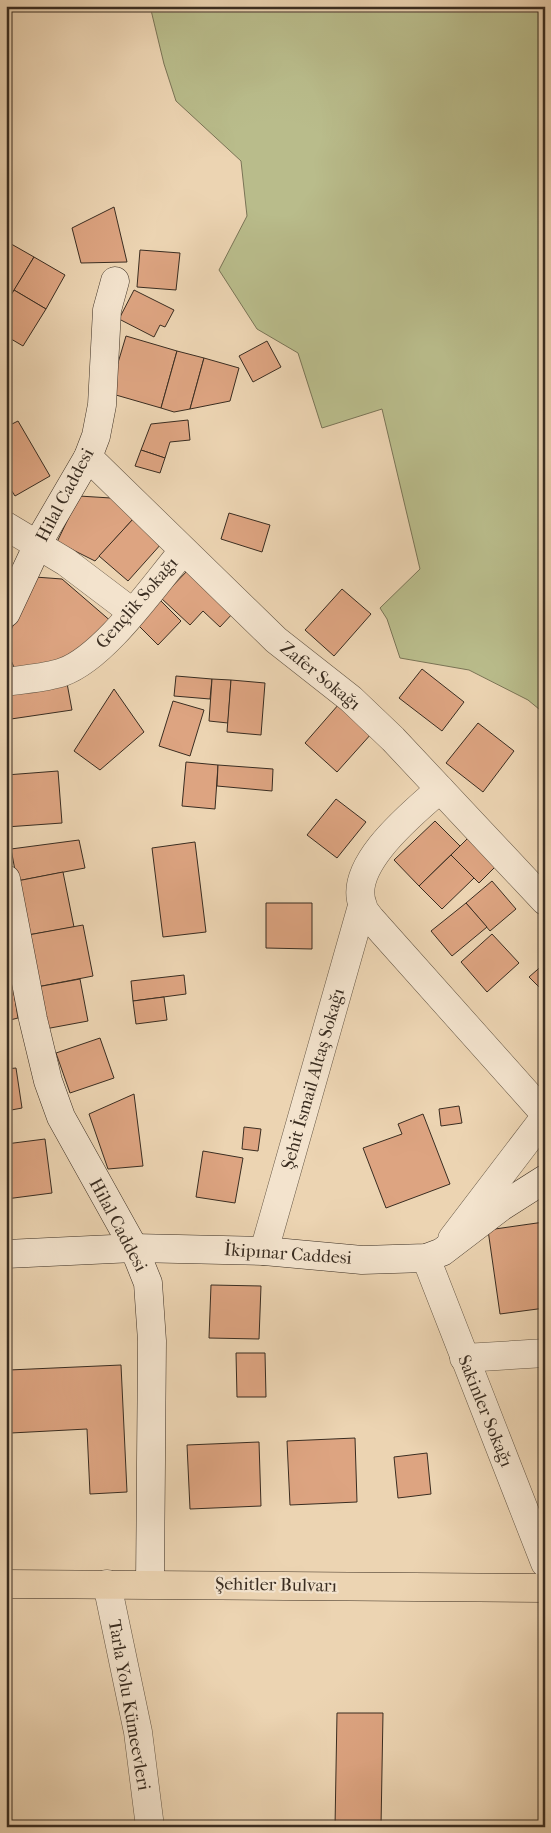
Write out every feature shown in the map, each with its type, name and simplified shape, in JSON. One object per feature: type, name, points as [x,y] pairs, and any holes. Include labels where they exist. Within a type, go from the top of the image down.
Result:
[{"type":"main road","name":"Şehitler Bulvarı","points":[[6,1584],[545,1588]]},
{"type":"street","name":"Hilal Caddesi","points":[[6,614],[39,544],[88,457],[96,436],[102,405],[107,310],[116,281]]},
{"type":"street","name":"Zafer Sokağı","points":[[88,457],[276,640],[351,699],[440,789],[545,901]]},
{"type":"street","points":[[6,526],[39,544],[132,612]]},
{"type":"street","name":"Gençlik Sokağı","points":[[6,682],[63,672],[76,665],[106,641],[183,550]]},
{"type":"street","name":"Şehit İsmail Altaş Sokağı","points":[[264,1252],[362,906],[361,888],[366,868],[384,844],[440,789]]},
{"type":"street","name":"Hilal Caddesi","points":[[6,879],[33,1019],[48,1081],[62,1117],[79,1152],[134,1248],[148,1283],[151,1306],[150,1584]]},
{"type":"street","points":[[362,906],[371,919],[545,1115],[434,1255]]},
{"type":"street","points":[[434,1255],[501,1207],[545,1179]]},
{"type":"street","name":"İkipınar Caddesi","points":[[6,1254],[134,1248],[264,1252],[362,1260],[434,1255]]},
{"type":"street","name":"Sakinler Sokağı","points":[[434,1255],[464,1358],[545,1563]]},
{"type":"street","points":[[464,1358],[545,1353]]},
{"type":"street","name":"Tarla Yolu Kümeevleri","points":[[106,1584],[138,1732],[150,1827]]},
{"type":"green space","points":[[150,6],[545,6],[545,714],[528,700],[469,670],[400,658],[387,619],[380,608],[420,569],[382,409],[322,428],[298,353],[257,329],[219,270],[247,216],[241,161],[176,101],[164,64]]},
{"type":"building","points":[[114,207],[127,262],[81,263],[72,228]]},
{"type":"building","points":[[6,241],[34,257],[6,304]]},
{"type":"building","points":[[140,250],[180,253],[176,290],[137,287]]},
{"type":"building","points":[[34,257],[65,275],[46,309],[14,290]]},
{"type":"building","points":[[14,290],[46,309],[23,346],[6,336],[6,304]]},
{"type":"building","points":[[134,290],[174,310],[165,327],[160,325],[154,337],[119,319]]},
{"type":"building","points":[[126,336],[177,351],[161,408],[109,393]]},
{"type":"building","points":[[267,341],[281,367],[253,382],[239,356]]},
{"type":"building","points":[[177,351],[204,358],[190,409],[174,412],[161,408]]},
{"type":"building","points":[[204,358],[239,368],[230,401],[190,409]]},
{"type":"building","points":[[188,420],[190,440],[170,442],[165,458],[141,450],[151,424]]},
{"type":"building","points":[[18,421],[50,476],[15,496],[6,482],[6,427]]},
{"type":"building","points":[[141,450],[165,458],[160,473],[135,466]]},
{"type":"building","points":[[79,496],[111,498],[134,518],[95,561],[57,542]]},
{"type":"building","points":[[229,513],[270,525],[262,552],[221,539]]},
{"type":"building","points":[[134,518],[162,543],[128,581],[99,556]]},
{"type":"building","points":[[189,569],[234,612],[220,627],[203,611],[190,625],[161,598]]},
{"type":"building","points":[[35,577],[62,579],[113,623],[62,665],[15,670],[6,648],[6,641]]},
{"type":"building","points":[[342,589],[371,614],[334,656],[305,630]]},
{"type":"building","points":[[160,600],[181,621],[158,645],[137,624]]},
{"type":"building","points":[[422,669],[464,702],[442,731],[399,698]]},
{"type":"building","points":[[176,676],[212,679],[210,699],[174,696]]},
{"type":"building","points":[[66,678],[72,710],[11,719],[6,695]]},
{"type":"building","points":[[212,679],[231,680],[228,723],[209,721]]},
{"type":"building","points":[[231,680],[265,683],[261,735],[227,732]]},
{"type":"building","points":[[114,689],[144,732],[100,770],[74,751]]},
{"type":"building","points":[[173,701],[204,710],[190,756],[159,746]]},
{"type":"building","points":[[339,704],[372,733],[337,772],[305,743]]},
{"type":"building","points":[[478,723],[514,751],[483,792],[446,763]]},
{"type":"building","points":[[186,762],[218,765],[215,809],[182,806]]},
{"type":"building","points":[[218,765],[273,769],[272,791],[217,786]]},
{"type":"building","points":[[58,771],[62,823],[6,827],[6,775]]},
{"type":"building","points":[[336,799],[366,822],[337,858],[307,835]]},
{"type":"building","points":[[435,821],[460,846],[419,886],[394,860]]},
{"type":"building","points":[[468,838],[496,866],[479,883],[451,855]]},
{"type":"building","points":[[79,840],[85,868],[17,881],[11,849]]},
{"type":"building","points":[[195,842],[206,932],[163,937],[152,848]]},
{"type":"building","points":[[451,855],[474,878],[442,909],[419,886]]},
{"type":"building","points":[[63,872],[74,927],[28,935],[17,881]]},
{"type":"building","points":[[492,881],[516,909],[490,931],[466,903]]},
{"type":"building","points":[[266,903],[312,903],[312,949],[266,948]]},
{"type":"building","points":[[466,903],[487,927],[452,956],[431,931]]},
{"type":"building","points":[[83,925],[93,976],[37,987],[28,935]]},
{"type":"building","points":[[492,934],[519,963],[487,992],[461,962]]},
{"type":"building","points":[[6,963],[9,963],[18,1018],[6,1021]]},
{"type":"building","points":[[545,963],[545,993],[529,977]]},
{"type":"building","points":[[184,975],[186,994],[133,1001],[131,981]]},
{"type":"building","points":[[80,979],[88,1021],[45,1029],[37,987]]},
{"type":"building","points":[[164,997],[167,1020],[136,1024],[133,1001]]},
{"type":"building","points":[[100,1038],[114,1078],[70,1093],[56,1053]]},
{"type":"building","points":[[16,1068],[22,1108],[6,1111],[6,1069]]},
{"type":"building","points":[[134,1094],[143,1166],[108,1169],[89,1114]]},
{"type":"building","points":[[459,1106],[462,1123],[441,1126],[439,1109]]},
{"type":"building","points":[[423,1114],[450,1184],[386,1208],[363,1148],[402,1134],[398,1124]]},
{"type":"building","points":[[244,1127],[261,1129],[258,1151],[242,1149]]},
{"type":"building","points":[[45,1139],[52,1193],[6,1199],[6,1144]]},
{"type":"building","points":[[203,1151],[243,1158],[235,1203],[196,1197]]},
{"type":"building","points":[[544,1222],[545,1308],[500,1314],[488,1230]]},
{"type":"building","points":[[211,1285],[261,1286],[259,1339],[209,1338]]},
{"type":"building","points":[[236,1353],[265,1353],[266,1397],[237,1397]]},
{"type":"building","points":[[121,1365],[127,1492],[90,1494],[87,1429],[11,1433],[9,1370]]},
{"type":"building","points":[[355,1438],[357,1502],[290,1505],[287,1441]]},
{"type":"building","points":[[259,1442],[261,1506],[190,1509],[187,1445]]},
{"type":"building","points":[[427,1453],[431,1494],[398,1498],[394,1457]]},
{"type":"building","points":[[337,1713],[383,1713],[381,1827],[335,1827]]}]
